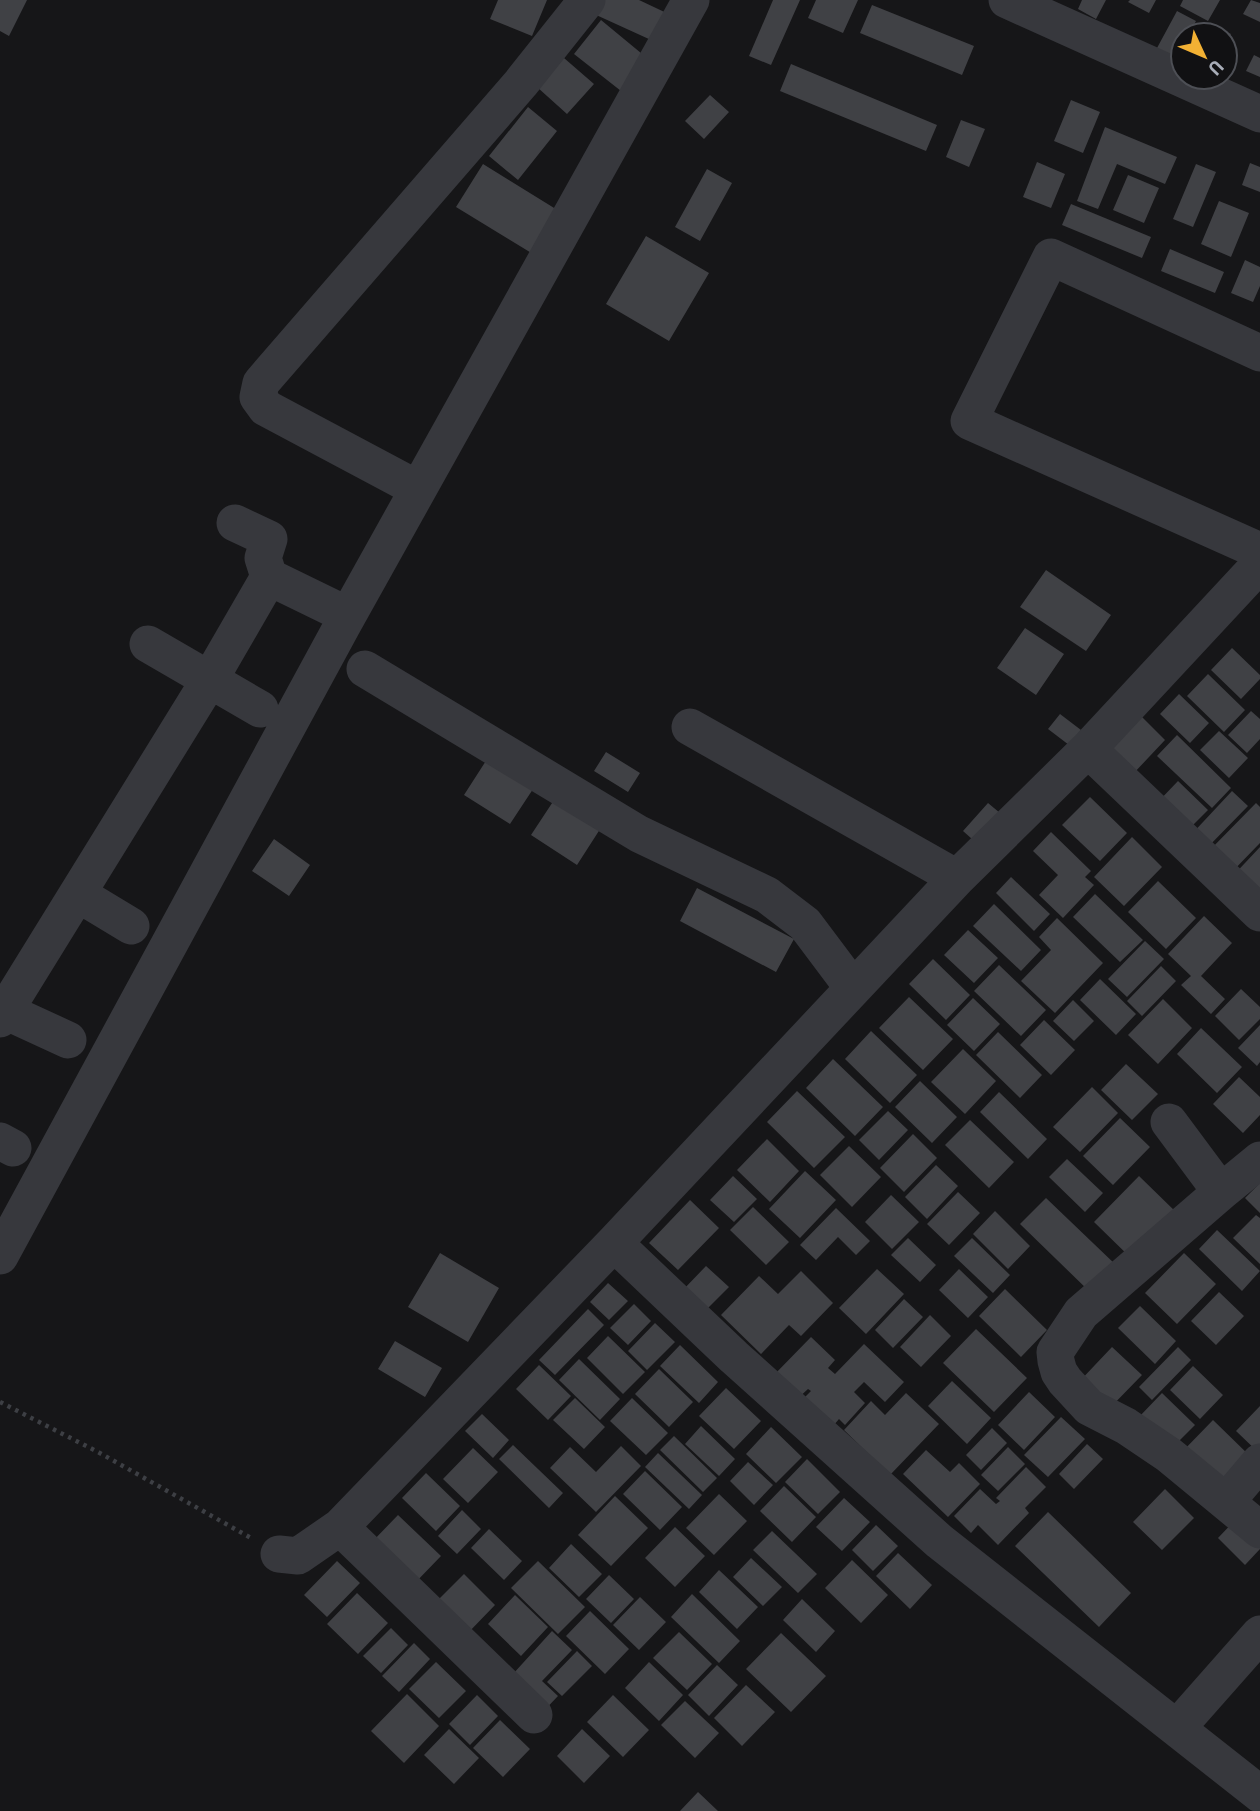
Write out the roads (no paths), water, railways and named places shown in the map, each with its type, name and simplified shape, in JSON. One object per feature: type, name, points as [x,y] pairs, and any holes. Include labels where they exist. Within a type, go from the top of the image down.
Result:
[{"type":"street","points":[[418,489],[266,408],[258,397],[261,383],[521,83],[587,0]]},
{"type":"street","points":[[1007,0],[1260,114]]},
{"type":"street","points":[[0,1256],[418,489],[678,4]]},
{"type":"street","points":[[1260,353],[1051,257],[969,421],[1260,551]]},
{"type":"street","points":[[235,523],[269,538],[263,558],[269,577],[347,615]]},
{"type":"street","points":[[279,1554],[298,1556],[340,1527],[614,1243],[957,878],[1088,749],[1260,564]]},
{"type":"street","points":[[68,1040],[3,1015],[210,679],[269,577]]},
{"type":"street","points":[[148,644],[260,709]]},
{"type":"street","points":[[365,669],[639,834],[767,895],[805,924],[853,988]]},
{"type":"street","points":[[690,727],[957,878]]},
{"type":"street","points":[[1088,749],[1260,913]]},
{"type":"street","points":[[78,894],[131,926]]},
{"type":"street","points":[[1169,1122],[1221,1192]]},
{"type":"street","points":[[1260,1160],[1081,1313],[1055,1352],[1059,1372],[1089,1407],[1126,1426],[1169,1455],[1260,1530]]},
{"type":"street","points":[[614,1243],[734,1357],[939,1541],[1260,1794]]},
{"type":"street","points":[[1226,1502],[1260,1462]]},
{"type":"street","points":[[340,1527],[534,1715]]},
{"type":"street","points":[[1177,1728],[1260,1634]]}]
